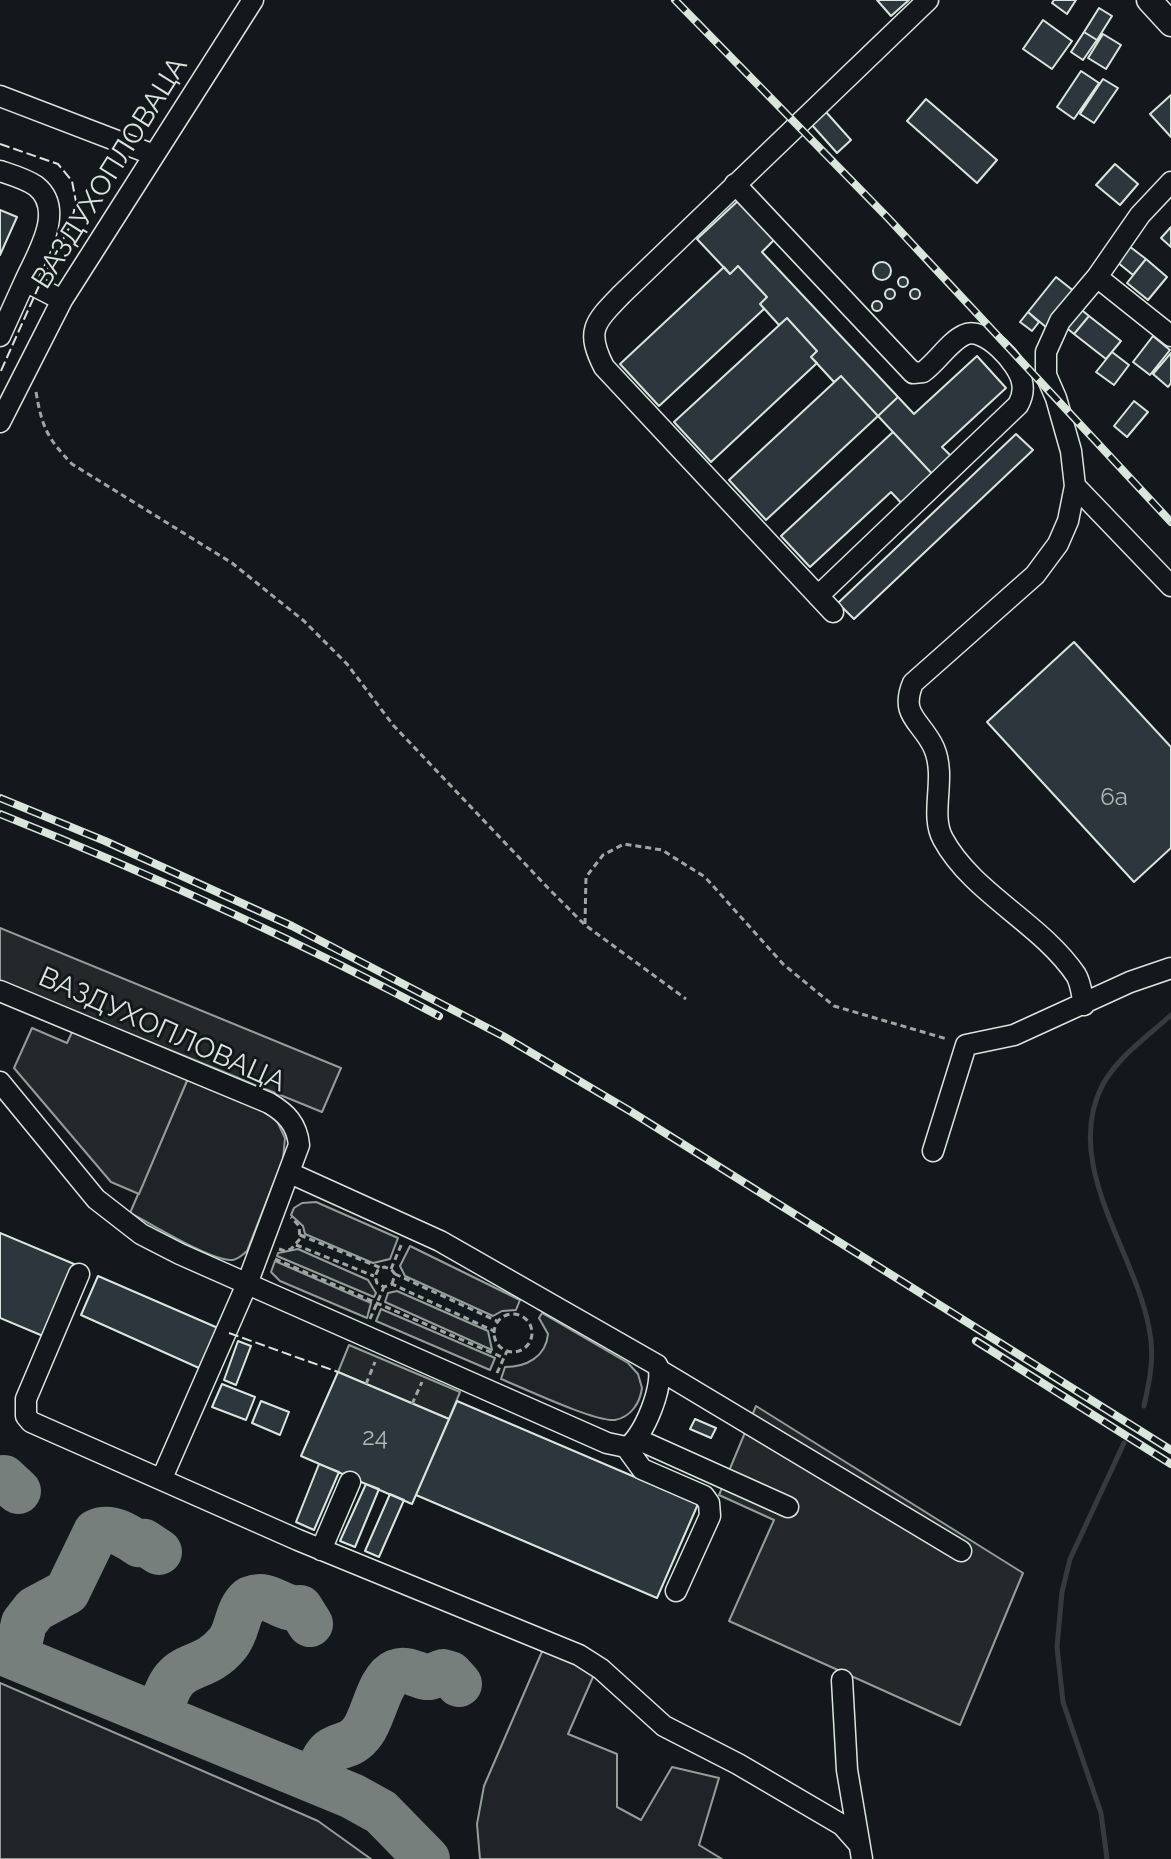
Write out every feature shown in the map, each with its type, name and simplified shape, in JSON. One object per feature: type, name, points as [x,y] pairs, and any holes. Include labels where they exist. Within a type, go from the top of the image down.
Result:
[{"type":"main road","points":[[1149,0],[1171,24]]},
{"type":"street","name":"ВАЗДУХОПЛОВАЦА","points":[[0,422],[62,300],[253,0]]},
{"type":"street","points":[[833,612],[604,367],[594,347],[592,333],[599,318],[928,0]]},
{"type":"street","points":[[0,96],[154,155]]},
{"type":"street","points":[[0,171],[27,181],[44,195],[51,212],[42,243],[0,336]]},
{"type":"street","points":[[1084,1005],[1077,977],[1049,946],[956,859],[940,835],[938,805],[941,773],[934,747],[910,713],[907,698],[913,683],[1035,575],[1058,544],[1068,521],[1075,486],[1071,451],[1046,375],[1046,352],[1060,321],[1097,277],[1140,215],[1171,182]]},
{"type":"street","points":[[735,184],[913,373],[920,374],[927,370],[963,335],[975,334],[987,337],[1017,368],[1023,385],[1023,397],[1018,405],[818,596]]},
{"type":"street","points":[[1097,277],[1171,336]]},
{"type":"street","points":[[25,281],[62,300]]},
{"type":"street","points":[[1075,486],[1171,586]]},
{"type":"street","points":[[933,1151],[966,1045],[1014,1035],[1130,982],[1171,968]]},
{"type":"street","name":"ВАЗДУХОПЛОВАЦА","points":[[0,991],[280,1109],[292,1120],[299,1139],[290,1173],[247,1284],[162,1478]]},
{"type":"street","points":[[0,1082],[80,1182],[108,1210],[141,1234],[607,1443],[632,1443],[788,1507]]},
{"type":"street","points":[[290,1173],[440,1241],[639,1354],[661,1371],[961,1551]]},
{"type":"street","points":[[79,1274],[26,1399],[26,1416],[38,1427],[162,1478],[321,1550],[579,1655],[601,1669],[664,1726],[738,1764],[842,1825],[860,1851]]},
{"type":"street","points":[[661,1371],[661,1383],[632,1443],[642,1469],[704,1496],[709,1503],[710,1516],[676,1591]]},
{"type":"street","points":[[321,1550],[350,1482]]},
{"type":"street","points":[[842,1680],[847,1770],[860,1851]]},
{"type":"path","points":[[30,360],[41,421],[52,444],[72,464],[232,563],[304,621],[347,664],[393,725],[585,925],[686,999]]},
{"type":"path","points":[[585,925],[586,877],[603,855],[624,844],[662,850],[705,877],[783,964],[834,1006],[966,1045]]},
{"type":"path","points":[[275,1248],[285,1251],[296,1245],[300,1235],[299,1226],[288,1215]]},
{"type":"path","points":[[300,1235],[381,1268],[391,1269],[395,1274],[498,1321]]},
{"type":"path","points":[[391,1269],[405,1237]]},
{"type":"path","points":[[296,1245],[375,1276]]},
{"type":"path","points":[[272,1257],[504,1358]]},
{"type":"path","points":[[375,1276],[381,1268]]},
{"type":"path","points":[[392,1284],[395,1274]]},
{"type":"path","points":[[375,1276],[377,1283],[384,1287]]},
{"type":"path","points":[[368,1323],[384,1287],[392,1284],[494,1331]]},
{"type":"path","points":[[515,1314],[526,1320],[532,1331],[529,1343],[519,1351],[507,1351],[497,1343],[494,1331],[498,1321],[515,1314]]},
{"type":"path","points":[[495,1379],[507,1351]]},
{"type":"path","points":[[366,1384],[375,1362]]},
{"type":"path","points":[[412,1404],[422,1382]]},
{"type":"shaded area","points":[[0,928],[341,1068],[322,1112],[0,981]]},
{"type":"shaded area","points":[[32,1028],[67,1043],[73,1030],[189,1076],[139,1194],[111,1182],[14,1068]]},
{"type":"shaded area","points":[[189,1076],[258,1105],[276,1119],[285,1138],[283,1159],[247,1251],[233,1260],[195,1248],[130,1213]]},
{"type":"shaded area","points":[[316,1202],[398,1238],[390,1259],[373,1263],[305,1234],[303,1226],[291,1215],[294,1208],[302,1203]]},
{"type":"shaded area","points":[[410,1246],[520,1300],[516,1310],[502,1311],[493,1316],[405,1276],[400,1266]]},
{"type":"shaded area","points":[[298,1249],[368,1280],[376,1293],[374,1297],[277,1256],[278,1253]]},
{"type":"shaded area","points":[[275,1261],[371,1303],[367,1318],[280,1281],[271,1272]]},
{"type":"shaded area","points":[[397,1291],[488,1331],[492,1350],[385,1302],[388,1293]]},
{"type":"shaded area","points":[[381,1309],[495,1358],[490,1370],[376,1321]]},
{"type":"shaded area","points":[[542,1313],[628,1363],[638,1374],[641,1394],[630,1413],[615,1420],[592,1416],[501,1379],[505,1367],[527,1363],[543,1349],[548,1334],[539,1318]]},
{"type":"shaded area","points":[[349,1345],[460,1392],[449,1419],[338,1372]]},
{"type":"shaded area","points":[[756,1406],[1023,1573],[960,1725],[729,1621],[774,1520],[719,1495]]},
{"type":"shaded area","points":[[550,1633],[600,1661],[568,1734],[617,1754],[617,1807],[641,1820],[672,1767],[719,1778],[699,1845],[722,1859],[480,1859],[477,1824],[484,1786]]},
{"type":"shaded area","points":[[0,1683],[318,1821],[371,1859],[0,1859]]},
{"type":"building","points":[[877,0],[909,0],[891,16]]},
{"type":"building","points":[[1054,0],[1076,0],[1067,14],[1052,3]]},
{"type":"building","points":[[1099,8],[1112,16],[1097,40],[1084,32]]},
{"type":"building","points":[[1043,20],[1072,41],[1052,69],[1023,49]]},
{"type":"building","points":[[1084,32],[1097,40],[1083,60],[1071,52]]},
{"type":"building","points":[[1103,34],[1121,45],[1106,69],[1088,58]]},
{"type":"building","points":[[1081,71],[1099,83],[1074,119],[1057,107]]},
{"type":"building","points":[[1103,79],[1118,88],[1094,123],[1080,114]]},
{"type":"building","points":[[1171,95],[1171,137],[1150,114]]},
{"type":"building","points":[[926,99],[997,160],[977,183],[907,121]]},
{"type":"building","points":[[826,112],[851,140],[837,153],[812,125]]},
{"type":"building","points":[[1115,164],[1138,184],[1120,205],[1096,185]]},
{"type":"building","points":[[740,199],[776,238],[762,252],[898,397],[878,416],[841,376],[834,382],[811,357],[817,351],[787,318],[779,325],[760,304],[767,297],[738,266],[730,274],[697,239]]},
{"type":"building","points":[[0,210],[17,217],[0,255]]},
{"type":"building","points":[[1171,227],[1171,247],[1161,238]]},
{"type":"building","points":[[1129,246],[1146,259],[1133,275],[1117,262]]},
{"type":"building","points":[[1146,259],[1167,277],[1148,300],[1127,283]]},
{"type":"building","points":[[882,262],[891,271],[882,280],[873,271]]},
{"type":"building","points":[[738,266],[767,297],[760,304],[764,309],[659,406],[620,364],[724,267],[730,274]]},
{"type":"building","points":[[903,277],[908,282],[903,287],[898,282]]},
{"type":"building","points":[[1056,277],[1075,292],[1047,328],[1028,312]]},
{"type":"building","points":[[890,289],[895,294],[890,299],[885,294]]},
{"type":"building","points":[[915,289],[920,294],[915,299],[910,294]]},
{"type":"building","points":[[877,301],[882,306],[877,311],[872,306]]},
{"type":"building","points":[[1078,307],[1089,316],[1074,334],[1063,325]]},
{"type":"building","points":[[1028,312],[1039,322],[1032,331],[1020,322]]},
{"type":"building","points":[[1089,316],[1121,341],[1106,359],[1074,334]]},
{"type":"building","points":[[787,318],[817,351],[811,357],[817,363],[711,462],[674,422]]},
{"type":"building","points":[[1153,336],[1170,350],[1150,375],[1133,362]]},
{"type":"building","points":[[1112,352],[1129,365],[1114,385],[1096,372]]},
{"type":"building","points":[[1171,353],[1171,383],[1168,387],[1153,374]]},
{"type":"building","points":[[977,356],[1006,388],[942,447],[955,460],[936,478],[878,416],[898,397],[914,414]]},
{"type":"building","points":[[841,376],[878,416],[766,520],[729,480]]},
{"type":"building","points":[[1134,401],[1148,412],[1127,437],[1114,426]]},
{"type":"building","points":[[893,432],[936,478],[905,507],[891,492],[810,567],[781,536]]},
{"type":"building","points":[[1016,434],[1033,450],[854,619],[838,603]]},
{"type":"building","points":[[1074,642],[1171,747],[1171,848],[1134,882],[987,722]]},
{"type":"building","points":[[0,1233],[74,1264],[43,1336],[0,1318]]},
{"type":"building","points":[[98,1276],[218,1328],[199,1368],[81,1315]]},
{"type":"building","points":[[238,1341],[251,1346],[236,1385],[224,1380]]},
{"type":"building","points":[[338,1372],[449,1419],[412,1504],[301,1456]]},
{"type":"building","points":[[222,1384],[255,1397],[246,1420],[212,1407]]},
{"type":"building","points":[[261,1401],[289,1412],[280,1435],[252,1423]]},
{"type":"building","points":[[457,1401],[698,1504],[657,1598],[416,1495]]},
{"type":"building","points":[[695,1419],[716,1428],[711,1438],[690,1429]]},
{"type":"building","points":[[319,1464],[339,1472],[314,1530],[296,1522]]},
{"type":"building","points":[[366,1484],[379,1489],[355,1547],[340,1541]]},
{"type":"building","points":[[390,1494],[404,1500],[379,1557],[365,1551]]},
{"type":"waterway","points":[[1144,1406],[1150,1377],[1151,1338],[1141,1299],[1095,1176],[1090,1145],[1092,1114],[1103,1084],[1117,1064],[1171,1015]]},
{"type":"waterway","points":[[1107,1859],[1101,1813],[1063,1702],[1057,1647],[1062,1592],[1070,1559],[1124,1443]]},
{"type":"taxiway","points":[[0,1479],[4,1478],[18,1491]]},
{"type":"taxiway","points":[[22,1660],[18,1649],[24,1623],[35,1609],[67,1592],[96,1532],[119,1532],[159,1552]]},
{"type":"taxiway","points":[[160,1717],[172,1683],[188,1669],[217,1654],[228,1643],[242,1609],[250,1599],[264,1597],[287,1607],[300,1608],[310,1624]]},
{"type":"taxiway","points":[[0,1651],[352,1796],[381,1812],[427,1859]]},
{"type":"taxiway","points":[[316,1781],[326,1756],[337,1747],[356,1739],[363,1731],[390,1676],[400,1671],[428,1677],[443,1672],[450,1674],[459,1684]]},
{"type":"railway","points":[[675,0],[888,218],[1171,522]]},
{"type":"railway","points":[[0,798],[105,841],[292,926],[503,1036],[630,1111],[1171,1450]]},
{"type":"railway","points":[[0,814],[222,909],[439,1016]]},
{"type":"railway","points":[[976,1341],[1171,1464]]},
{"type":"fence","points":[[0,144],[58,164],[72,181],[76,202],[71,224],[0,373]]},
{"type":"fence","points":[[229,1333],[338,1372]]}]
